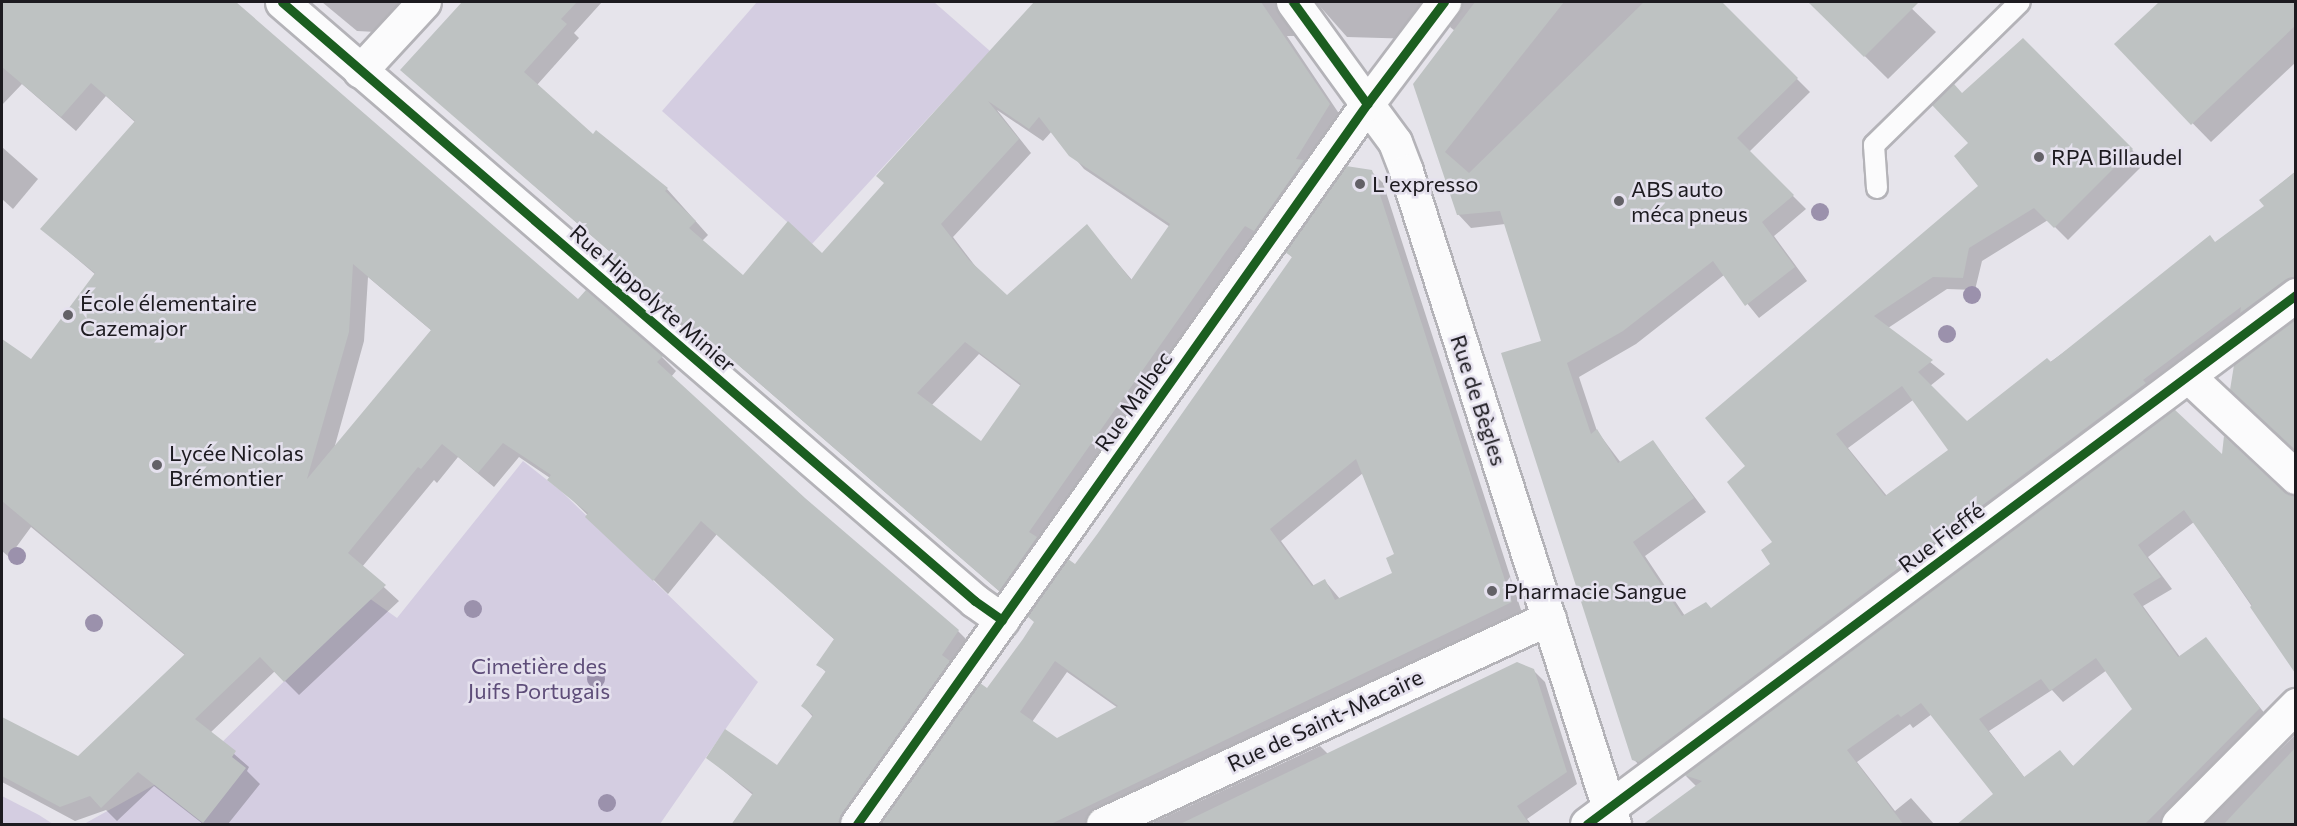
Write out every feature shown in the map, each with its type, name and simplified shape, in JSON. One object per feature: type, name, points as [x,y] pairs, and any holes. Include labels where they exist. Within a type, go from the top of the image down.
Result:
[{"type":"street","name":"Rue Hippolyte Minier","points":[[282,2],[1002,620]]},
{"type":"street","points":[[360,71],[424,2]]},
{"type":"street","name":"Rue de Bègles","points":[[1293,2],[1395,142],[1549,618],[1604,819]]},
{"type":"street","name":"Rue Malbec","points":[[857,825],[1367,104],[1444,2]]},
{"type":"street","name":"Rue Fieffé","points":[[1604,819],[2295,295]]},
{"type":"street","points":[[2188,376],[2295,477]]},
{"type":"street","name":"Rue de Saint-Macaire","points":[[1103,825],[1549,618]]},
{"type":"street","points":[[2178,825],[2295,705]]},
{"type":"lane","points":[[1877,188],[1874,145],[2020,2]]},
{"type":"green space","points":[[757,2],[934,2],[990,51],[812,244],[662,111]]},
{"type":"green space","name":"Cimetière des Juifs Portugais","points":[[523,461],[561,491],[758,682],[660,824],[84,824],[210,754],[369,598],[397,618]]},
{"type":"green space","points":[[2,796],[39,815],[53,824],[2,824]]},
{"type":"building","points":[[2,2],[236,2],[578,299],[586,290],[663,356],[657,362],[805,498],[959,630],[942,655],[950,661],[842,813],[839,825],[731,825],[753,793],[706,758],[725,729],[777,765],[813,715],[801,706],[826,671],[816,665],[834,639],[701,521],[653,581],[585,517],[588,513],[547,480],[551,475],[503,443],[478,473],[442,444],[421,469],[418,467],[348,553],[386,585],[284,682],[260,657],[195,719],[236,751],[232,757],[246,768],[203,823],[138,772],[101,808],[90,796],[60,807],[2,776],[2,717],[78,756],[185,654],[2,501],[2,339],[31,359],[95,273],[40,229],[135,121],[91,83],[61,117],[2,67]],"holes":[[[353,264],[431,330],[307,479],[349,332]]]},
{"type":"building","points":[[462,2],[577,2],[561,19],[567,24],[524,72],[593,134],[596,130],[668,188],[665,191],[696,221],[689,228],[743,275],[788,221],[822,253],[884,183],[876,176],[1034,2],[1261,2],[1330,104],[1296,159],[1304,160],[1254,231],[1245,226],[1225,253],[1029,532],[1037,537],[999,591],[691,324],[688,328],[611,261],[615,256],[400,70]],"holes":[[[988,101],[1029,129],[1039,117],[1069,156],[1170,224],[1131,280],[1087,224],[1007,295],[969,260],[941,224],[1019,139]],[[965,342],[1021,384],[981,441],[917,393]]]},
{"type":"building","points":[[1475,2],[1564,2],[1445,152],[1469,173],[1644,2],[1722,2],[1798,78],[1737,138],[1794,195],[1762,222],[1795,267],[1745,306],[1713,261],[1623,331],[1567,363],[1591,434],[1597,429],[1618,463],[1653,440],[1694,498],[1633,542],[1682,616],[1706,602],[1711,608],[1770,564],[1761,550],[1772,542],[1727,482],[1745,466],[1705,418],[1978,186],[1954,156],[1968,143],[1932,105],[1954,84],[1962,93],[2023,38],[2133,149],[2054,228],[2034,208],[1969,248],[1963,278],[1933,277],[1874,316],[1933,360],[1918,372],[1967,421],[2047,358],[2051,362],[2210,235],[2215,242],[2264,206],[2259,200],[2295,172],[2295,277],[2285,280],[2240,313],[2241,307],[2143,380],[2146,383],[1639,762],[1632,760],[1501,353],[1541,341],[1500,211],[1457,215],[1413,84]],"holes":[[[1902,386],[1948,450],[1885,496],[1836,434]]]},
{"type":"building","points":[[1808,2],[1919,2],[1864,57]]},
{"type":"building","points":[[2159,2],[2295,2],[2295,26],[2191,125],[2114,44]]},
{"type":"building","points":[[1346,166],[1372,170],[1512,602],[1049,825],[880,825],[980,683],[987,688],[1023,639],[1034,622],[1027,616],[1068,559],[1075,564],[1098,533],[1292,257],[1285,252]],"holes":[[[1356,459],[1394,554],[1386,558],[1392,573],[1335,600],[1325,579],[1312,586],[1270,529]],[[1055,661],[1118,706],[1057,738],[1020,712]]]},
{"type":"building","points":[[2295,319],[2295,451],[2230,390],[2234,365]]},
{"type":"building","points":[[2174,409],[2222,454],[2224,436],[2283,491],[2295,495],[2295,673],[2250,607],[2252,605],[2184,510],[2138,545],[2161,577],[2133,594],[2178,657],[2206,637],[2260,708],[2144,825],[1956,825],[1993,794],[1921,703],[1901,717],[1898,714],[1847,750],[1904,825],[1642,825],[1702,781],[1684,775]],"holes":[[[2096,658],[2132,709],[2073,766],[2060,750],[2024,777],[1979,719],[2041,679],[2050,691]]]},
{"type":"building","points":[[1517,662],[1534,669],[1567,772],[1517,806],[1530,825],[1178,825]]},
{"type":"building","points":[[2295,748],[2295,825],[2223,825]]},
{"type":"cycle path","points":[[282,2],[975,601],[1002,620]]},
{"type":"cycle path","points":[[1293,2],[1367,104]]},
{"type":"cycle path","points":[[857,824],[1367,104],[1444,2]]},
{"type":"cycle path","points":[[1587,824],[2296,295]]},
{"type":"place","name":"RPA Billaudel","points":[[2039,157]]},
{"type":"place","name":"L'expresso","points":[[1360,184]]},
{"type":"place","name":"ABS auto méca pneus","points":[[1619,201]]},
{"type":"place","name":"École élementaire Cazemajor","points":[[68,315]]},
{"type":"place","name":"Lycée Nicolas Brémontier","points":[[157,465]]},
{"type":"place","name":"Pharmacie Sangue","points":[[1492,591]]}]
